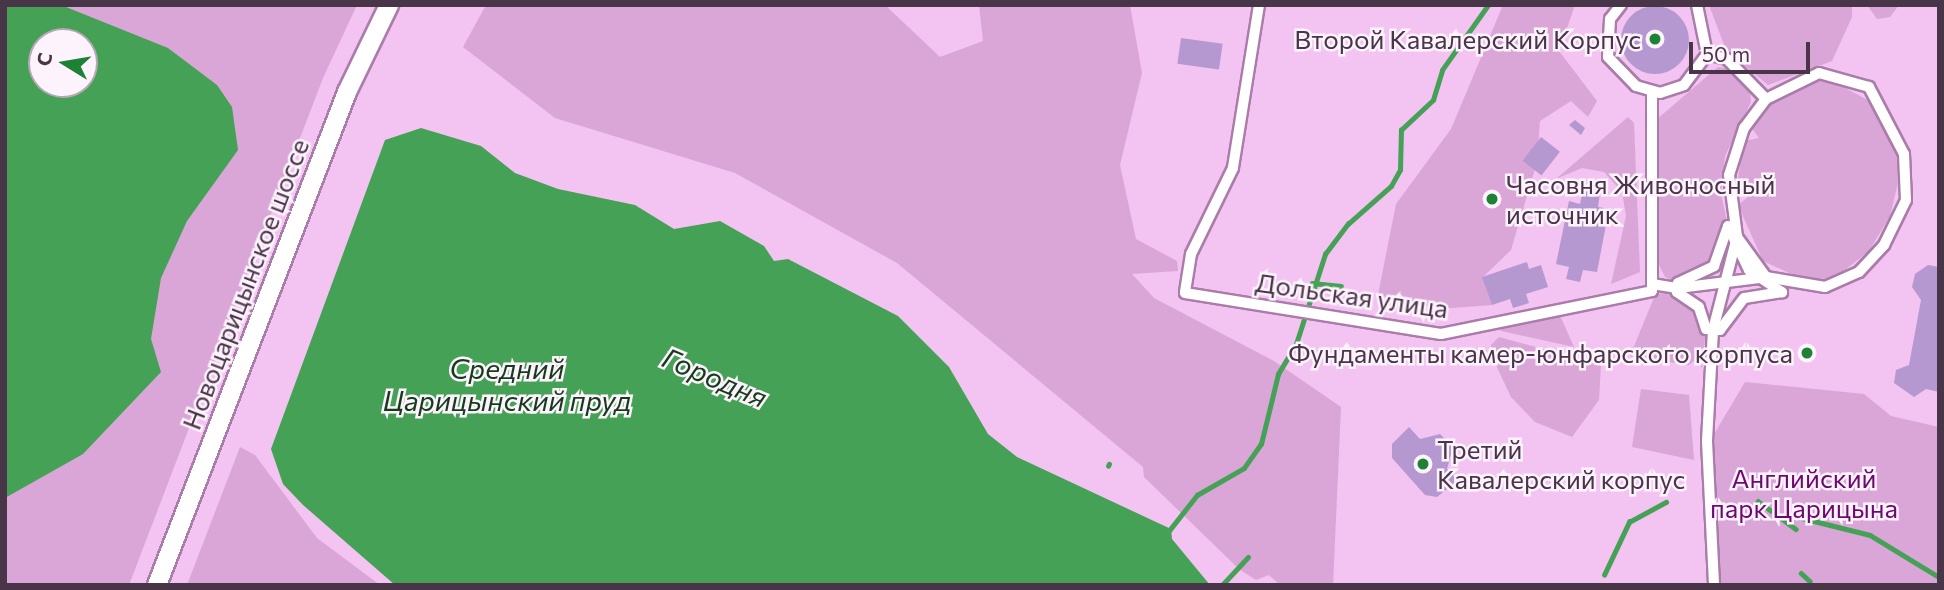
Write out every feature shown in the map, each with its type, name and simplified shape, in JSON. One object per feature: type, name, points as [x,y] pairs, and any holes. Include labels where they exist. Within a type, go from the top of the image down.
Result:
[{"type":"main road","name":"Новоцарицынское шоссе","points":[[157,585],[346,92],[389,5]]},
{"type":"street","name":"Дольская улица","points":[[1259,5],[1233,168],[1188,263],[1185,293],[1441,334],[1653,291],[1652,284]]},
{"type":"street","points":[[1621,5],[1610,19],[1608,57],[1623,76],[1652,92],[1684,85],[1706,54],[1697,5]]},
{"type":"street","points":[[1706,54],[1727,59],[1766,99]]},
{"type":"street","points":[[1652,92],[1652,284],[1678,288],[1726,282],[1762,277],[1825,287],[1859,272],[1898,221],[1909,181],[1891,118],[1856,80],[1819,73],[1766,99],[1734,150],[1730,203],[1736,241],[1726,282],[1713,330],[1707,446],[1714,585]]},
{"type":"street","points":[[1728,226],[1762,277],[1782,292],[1744,298],[1720,330],[1706,330],[1699,307],[1678,288],[1714,266],[1728,226]]},
{"type":"green space","points":[[5,5],[357,5],[323,78],[129,585],[5,585]]},
{"type":"green space","points":[[486,5],[885,5],[940,57],[983,41],[979,5],[1130,5],[1142,73],[1120,165],[1136,239],[1177,261],[1178,271],[1132,274],[1154,298],[1274,361],[1341,407],[1333,585],[1280,585],[1269,575],[1256,580],[1239,569],[1144,477],[1143,467],[897,263],[735,173],[555,118],[463,47]]},
{"type":"green space","points":[[1503,5],[1575,5],[1559,51],[1597,101],[1588,117],[1571,101],[1540,121],[1537,162],[1511,250],[1483,277],[1492,305],[1439,309],[1378,295],[1396,204],[1451,129]]},
{"type":"green space","points":[[1709,5],[1852,5],[1852,17],[1832,61],[1768,85],[1726,50]]},
{"type":"green space","points":[[1867,5],[1899,5],[1890,17],[1877,19]]},
{"type":"green space","points":[[1718,67],[1733,69],[1749,85],[1751,102],[1725,156],[1721,194],[1728,226],[1714,266],[1678,283],[1665,277],[1655,257],[1657,119]]},
{"type":"green space","points":[[1806,80],[1832,81],[1875,104],[1897,152],[1898,183],[1890,216],[1869,251],[1836,277],[1807,281],[1763,261],[1738,205],[1748,197],[1736,190],[1744,141],[1759,138],[1751,127],[1778,97]]},
{"type":"green space","points":[[1628,117],[1634,123],[1640,272],[1611,284],[1626,216],[1622,192],[1604,172],[1582,168],[1556,179]]},
{"type":"green space","points":[[1669,291],[1690,298],[1706,329],[1702,368],[1695,360],[1689,365],[1630,356],[1655,295]]},
{"type":"green space","points":[[1559,313],[1574,347],[1501,331],[1501,326]]},
{"type":"green space","points":[[1499,337],[1601,365],[1599,400],[1572,437],[1535,422],[1511,397],[1493,359],[1491,345]]},
{"type":"green space","name":"Английский парк Царицына","points":[[1745,382],[1864,394],[1891,416],[1939,427],[1939,585],[1714,585],[1707,446]]},
{"type":"green space","points":[[1641,389],[1689,395],[1694,460],[1632,447]]},
{"type":"green space","points":[[240,447],[255,455],[317,538],[380,585],[187,585]]},
{"type":"water","points":[[5,5],[61,5],[168,48],[217,85],[232,107],[238,150],[187,221],[161,278],[151,339],[161,372],[83,454],[5,498]]},
{"type":"water","name":"Средний Царицынский пруд","points":[[421,128],[481,146],[515,173],[558,189],[635,205],[674,229],[720,221],[764,246],[774,261],[788,259],[898,316],[949,367],[988,434],[1017,457],[1171,529],[1172,539],[1210,585],[395,585],[303,505],[283,484],[271,449],[385,140]]},
{"type":"building","name":"Второй Кавалерский Корпус","points":[[1648,6],[1662,6],[1674,11],[1684,21],[1689,40],[1684,59],[1674,69],[1662,74],[1648,74],[1636,69],[1626,59],[1621,47],[1621,33],[1626,21],[1636,11]]},
{"type":"building","points":[[1181,38],[1223,44],[1219,70],[1177,64]]},
{"type":"building","points":[[1575,120],[1585,128],[1581,135],[1569,125]]},
{"type":"building","points":[[1541,137],[1560,152],[1541,175],[1523,161]]},
{"type":"building","points":[[1583,189],[1600,193],[1598,207],[1609,209],[1597,272],[1583,270],[1580,282],[1566,279],[1569,267],[1556,264],[1569,201],[1580,204]]},
{"type":"building","name":"Часовня Живоносный источник","points":[[1493,193],[1497,203],[1492,205],[1487,195]]},
{"type":"building","points":[[1527,262],[1529,269],[1541,265],[1548,287],[1526,294],[1529,303],[1513,308],[1510,299],[1492,305],[1482,277]]},
{"type":"building","points":[[1928,265],[1939,267],[1939,392],[1926,389],[1914,397],[1894,383],[1896,370],[1909,365],[1921,300],[1912,287],[1915,274]]},
{"type":"building","name":"Третий Кавалерский корпус","points":[[1409,427],[1420,439],[1440,434],[1453,447],[1447,469],[1458,480],[1437,497],[1425,495],[1392,458],[1392,444]]},
{"type":"waterway","points":[[1168,532],[1197,495],[1244,468],[1261,444],[1278,374],[1296,344],[1325,254],[1348,224],[1391,186],[1400,170],[1401,130],[1433,100],[1442,70],[1488,5]]},
{"type":"waterway","points":[[1312,283],[1341,286]]},
{"type":"waterway","points":[[1758,501],[1796,529]]},
{"type":"waterway","points":[[1604,575],[1629,522],[1666,502]]},
{"type":"waterway","points":[[1798,517],[1870,535],[1939,577]]},
{"type":"waterway","points":[[1222,585],[1248,557]]},
{"type":"waterway","points":[[1801,573],[1810,581]]},
{"type":"place","name":"Второй Кавалерский Корпус","points":[[1655,39]]},
{"type":"place","name":"Часовня Живоносный источник","points":[[1492,199]]},
{"type":"place","name":"Фундаменты камер-юнфарского корпуса","points":[[1807,353]]},
{"type":"place","name":"Третий Кавалерский корпус","points":[[1423,464]]},
{"type":"water label","name":"Городня","points":[[715,377]]}]
